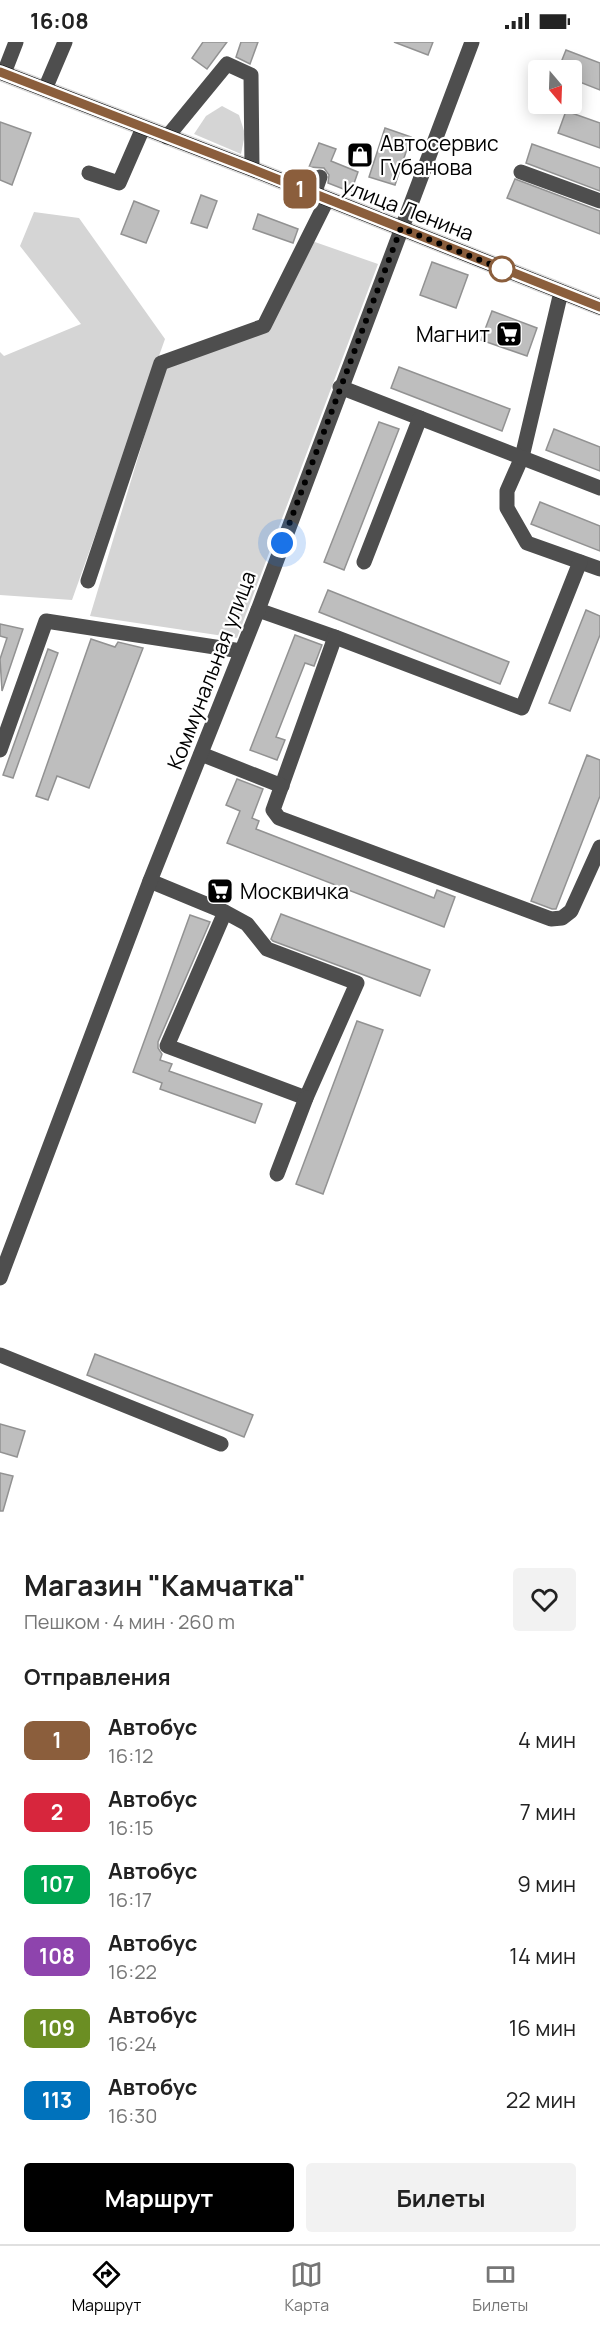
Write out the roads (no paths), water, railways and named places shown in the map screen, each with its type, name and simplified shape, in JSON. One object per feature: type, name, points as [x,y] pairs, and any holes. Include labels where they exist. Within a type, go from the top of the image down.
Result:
[{"type":"main road","name":"улица Ленина","points":[[2,73],[252,169],[561,292],[598,303]]},
{"type":"street","points":[[2,73],[16,42]]},
{"type":"street","points":[[45,89],[65,42]]},
{"type":"street","name":"Коммунальная улица","points":[[0,1278],[150,881],[258,610],[340,387],[472,42]]},
{"type":"street","points":[[167,137],[227,64],[251,75],[252,169]]},
{"type":"street","points":[[89,173],[119,183],[143,128]]},
{"type":"street","points":[[521,172],[600,201]]},
{"type":"street","points":[[88,581],[161,363],[264,326],[320,197],[320,177]]},
{"type":"street","points":[[561,292],[522,458],[507,491],[507,508],[527,543],[600,569]]},
{"type":"street","points":[[340,387],[600,488]]},
{"type":"street","points":[[364,562],[420,418]]},
{"type":"street","points":[[258,610],[522,708],[580,562]]},
{"type":"street","points":[[0,750],[46,621],[241,651]]},
{"type":"street","points":[[335,637],[273,810],[279,818],[550,919],[562,918],[571,911],[600,848]]},
{"type":"street","points":[[201,754],[282,786]]},
{"type":"street","points":[[150,881],[225,912],[247,924],[267,949],[357,983],[306,1098],[277,1174]]},
{"type":"street","points":[[225,912],[167,1046],[306,1098]]},
{"type":"street","points":[[0,1355],[221,1444]]},
{"type":"place","name":"Автосервис Губанова","points":[[360,155]]},
{"type":"place","name":"Магнит","points":[[509,334]]},
{"type":"place","name":"Москвичка","points":[[220,891]]}]
